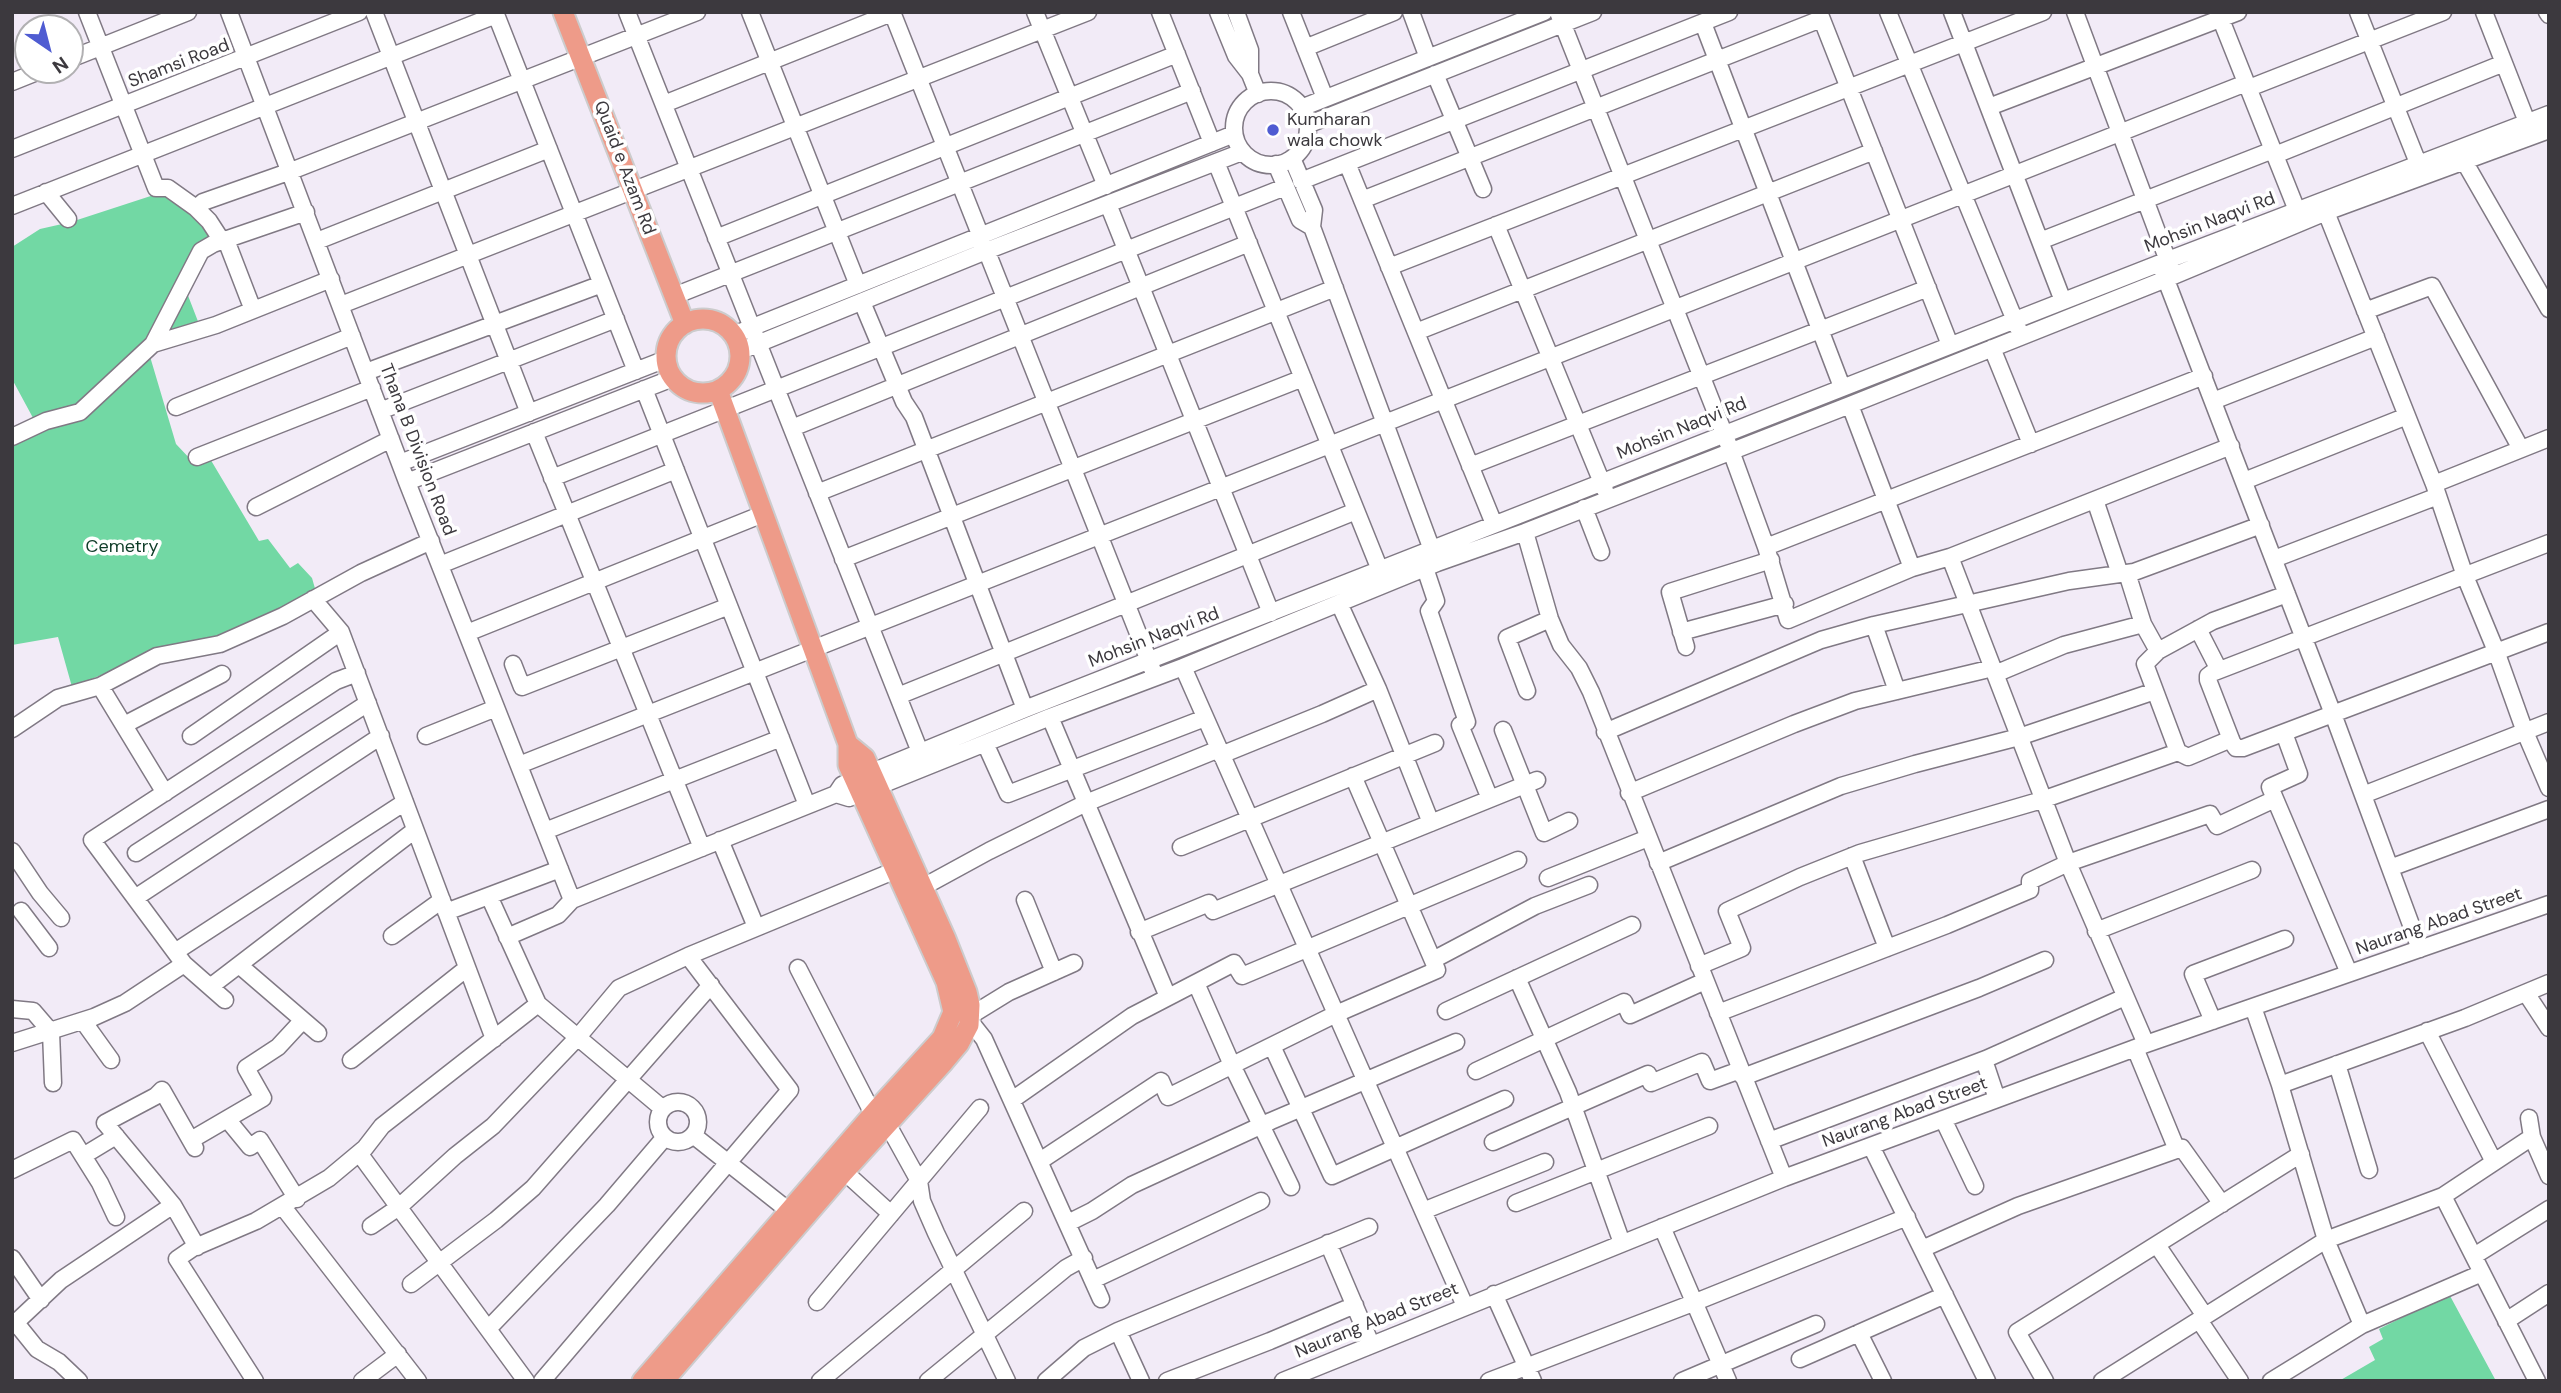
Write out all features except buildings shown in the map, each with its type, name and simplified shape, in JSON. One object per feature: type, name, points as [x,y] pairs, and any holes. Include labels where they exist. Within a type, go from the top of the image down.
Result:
[{"type":"main road","name":"Quaid e Azam Rd","points":[[563,12],[685,324]]},
{"type":"main road","points":[[696,320],[709,320],[720,323],[742,338],[739,363],[728,384],[718,390],[695,392],[685,388],[669,368],[668,345],[675,333],[685,324],[696,320]]},
{"type":"main road","points":[[718,390],[848,744],[848,765],[867,782],[923,887],[967,992],[970,1018],[959,1044],[880,1116]]},
{"type":"main road","points":[[664,1381],[942,1038],[953,1012],[946,982],[896,870],[867,782]]},
{"type":"main road","points":[[642,1381],[789,1211],[838,1167]]},
{"type":"street","points":[[87,12],[156,188],[168,188],[209,221],[224,240],[253,310]]},
{"type":"street","points":[[84,54],[188,12]]},
{"type":"street","name":"Thana B Division Road","points":[[229,12],[407,482],[572,901]]},
{"type":"street","name":"Shamsi Road","points":[[14,144],[124,106],[359,12]]},
{"type":"street","points":[[374,12],[529,413]]},
{"type":"street","points":[[627,12],[731,274],[742,338]]},
{"type":"street","points":[[196,208],[203,202],[290,171],[697,12]]},
{"type":"street","points":[[750,12],[858,285]]},
{"type":"street","points":[[664,104],[893,12],[1155,677]]},
{"type":"street","points":[[1035,12],[1106,186]]},
{"type":"street","points":[[341,305],[1088,12]]},
{"type":"street","points":[[1160,12],[1212,143]]},
{"type":"street","points":[[1218,12],[1236,56],[1251,74]]},
{"type":"street","points":[[1236,12],[1250,50],[1251,74],[1258,94]]},
{"type":"street","points":[[1291,12],[1325,98]]},
{"type":"street","points":[[1305,48],[1394,12]]},
{"type":"street","points":[[1411,12],[1428,58]]},
{"type":"street","points":[[1301,108],[1544,12]]},
{"type":"street","points":[[1307,125],[1435,74],[1560,18],[1592,12]]},
{"type":"street","points":[[552,478],[1729,12]]},
{"type":"street","points":[[1888,12],[2021,336]]},
{"type":"street","points":[[1952,12],[2063,301]]},
{"type":"street","points":[[1389,267],[2043,12]]},
{"type":"street","points":[[2075,12],[2145,200],[2213,401],[2420,948]]},
{"type":"street","points":[[1989,107],[2220,15],[2238,12]]},
{"type":"street","points":[[2358,12],[2418,163]]},
{"type":"street","points":[[519,765],[2014,174],[2442,12]]},
{"type":"street","points":[[2484,12],[2527,122]]},
{"type":"street","points":[[12,206],[496,14],[636,370]]},
{"type":"street","points":[[2220,15],[2299,216]]},
{"type":"street","points":[[1362,200],[1717,60],[1820,16],[1950,345]]},
{"type":"street","points":[[1560,18],[1731,452],[1785,604],[1788,620],[1912,569],[1950,557],[2231,446]]},
{"type":"street","points":[[1703,23],[1842,387]]},
{"type":"street","points":[[716,238],[1177,54]]},
{"type":"street","points":[[2040,241],[2504,63]]},
{"type":"street","points":[[1435,74],[1483,189]]},
{"type":"street","points":[[674,296],[1192,91]]},
{"type":"street","points":[[1270,91],[1282,93],[1293,99],[1301,108],[1307,125],[1304,144],[1292,158],[1276,164],[1266,164],[1253,160],[1242,152],[1234,134],[1237,114],[1249,98],[1258,94],[1270,91]]},
{"type":"street","name":"Mohsin Naqvi Rd","points":[[507,937],[558,915],[572,901],[807,805],[836,794],[849,798],[867,782],[920,752],[1025,709],[1380,569],[1431,560],[1525,532],[1731,452],[2170,277],[2418,163],[2549,114]]},
{"type":"street","points":[[742,338],[758,344],[862,302],[1106,186],[1234,134]]},
{"type":"street","name":"Mohsin Naqvi Rd","points":[[867,782],[985,743],[1183,667],[1339,603],[1431,560],[1494,524],[2164,261],[2299,216],[2326,212],[2464,161],[2546,137]]},
{"type":"street","points":[[317,241],[549,149]]},
{"type":"street","points":[[1416,332],[1874,151]]},
{"type":"street","points":[[742,338],[858,285],[1108,204],[1242,152]]},
{"type":"street","points":[[1292,158],[1293,184]]},
{"type":"street","points":[[2464,161],[2549,309]]},
{"type":"street","points":[[1216,162],[1380,569]]},
{"type":"street","points":[[1347,163],[1494,524]]},
{"type":"street","points":[[1276,164],[1314,210],[1312,227],[1385,423],[1431,560],[1436,601],[1429,611],[1467,722],[1460,725],[1490,799]]},
{"type":"street","points":[[46,192],[68,219]]},
{"type":"street","points":[[1108,204],[1271,613]]},
{"type":"street","points":[[12,437],[46,421],[80,412],[153,344],[201,251],[224,240],[306,212]]},
{"type":"street","points":[[2326,212],[2436,490],[2465,576],[2549,788]]},
{"type":"street","points":[[1496,225],[1608,499]]},
{"type":"street","points":[[792,428],[1249,243]]},
{"type":"street","points":[[153,344],[216,325],[331,279]]},
{"type":"street","points":[[366,372],[602,284]]},
{"type":"street","points":[[2365,311],[2432,286],[2521,449]]},
{"type":"street","points":[[817,493],[1335,288]]},
{"type":"street","points":[[1470,466],[1928,288]]},
{"type":"street","points":[[862,302],[904,402],[914,417],[1025,709]]},
{"type":"street","points":[[380,411],[616,319]]},
{"type":"street","points":[[176,407],[352,336]]},
{"type":"street","points":[[2213,401],[2376,337]]},
{"type":"street","points":[[758,344],[920,752]]},
{"type":"street","points":[[1992,348],[2031,444]]},
{"type":"street","points":[[400,463],[636,370],[669,368]]},
{"type":"street","points":[[407,482],[644,389],[669,368]]},
{"type":"street","points":[[1785,604],[1684,639],[1670,592],[1768,554],[1886,500],[2204,376]]},
{"type":"street","points":[[843,559],[1303,377]]},
{"type":"street","points":[[197,457],[372,388]]},
{"type":"street","points":[[644,389],[807,805]]},
{"type":"street","points":[[1850,405],[1912,569]]},
{"type":"street","points":[[2244,481],[2407,416]]},
{"type":"street","points":[[534,432],[702,848]]},
{"type":"street","points":[[2274,559],[2549,438]]},
{"type":"street","points":[[256,507],[391,439]]},
{"type":"street","points":[[440,565],[676,470]]},
{"type":"street","points":[[2095,500],[2143,624],[2158,651]]},
{"type":"street","points":[[1584,508],[1601,552]]},
{"type":"street","points":[[898,696],[1356,511]]},
{"type":"street","points":[[467,633],[764,514]]},
{"type":"street","points":[[1605,732],[1821,640],[1968,603],[2069,581],[2123,573],[2261,525]]},
{"type":"street","points":[[1525,532],[1550,619],[1561,645],[1579,668],[1591,692],[1784,1178]]},
{"type":"street","points":[[12,729],[58,698],[100,686],[157,656],[220,644],[283,616],[362,573],[431,541]]},
{"type":"street","points":[[2549,543],[2219,670],[2208,676],[2208,680],[2231,739],[2236,748],[2243,748],[2549,632]]},
{"type":"street","points":[[1950,557],[2042,800],[2125,997],[2177,1150]]},
{"type":"street","points":[[2231,739],[2188,757],[2178,752],[2145,664],[2158,651],[2213,621],[2287,594]]},
{"type":"street","points":[[313,599],[341,632],[494,1039]]},
{"type":"street","points":[[1339,603],[1378,689],[1431,823]]},
{"type":"street","points":[[513,664],[522,687],[729,606]]},
{"type":"street","points":[[1527,691],[1507,638],[1550,619]]},
{"type":"street","points":[[1629,793],[1855,701],[1994,671],[2064,645],[2143,624]]},
{"type":"street","points":[[1874,625],[1897,691]]},
{"type":"street","points":[[2198,629],[2219,670]]},
{"type":"street","points":[[191,736],[341,632]]},
{"type":"street","points":[[1183,667],[1465,1306]]},
{"type":"street","points":[[124,725],[222,674]]},
{"type":"street","points":[[225,1000],[180,958],[92,841],[336,681],[357,674]]},
{"type":"street","points":[[100,686],[165,793]]},
{"type":"street","points":[[923,887],[1086,803],[1322,714],[1378,689]]},
{"type":"street","points":[[1658,863],[1841,786],[2018,737],[2155,691]]},
{"type":"street","points":[[136,853],[368,703]]},
{"type":"street","points":[[426,736],[496,708]]},
{"type":"street","points":[[1050,717],[1168,997]]},
{"type":"street","points":[[985,743],[1008,794],[1205,718]]},
{"type":"street","points":[[2363,795],[2549,722]]},
{"type":"street","points":[[1503,730],[1531,782],[1544,833],[1569,821]]},
{"type":"street","points":[[2284,733],[2299,774],[2270,787],[2349,974]]},
{"type":"street","points":[[135,898],[381,736]]},
{"type":"street","points":[[545,831],[780,738]]},
{"type":"street","points":[[1181,847],[1435,743]]},
{"type":"street","points":[[1476,1071],[1624,1002],[1630,1016],[1702,974],[1742,948],[1727,911],[1852,856],[2042,800],[2178,752]]},
{"type":"street","points":[[1040,1161],[1161,1081],[1168,1097],[1336,1014],[1437,970],[1353,776]]},
{"type":"street","points":[[1139,932],[1209,903],[1213,911],[1531,782]]},
{"type":"street","points":[[1718,1013],[2030,890],[2029,881],[2068,863],[2210,814],[2217,826],[2275,799]]},
{"type":"street","points":[[12,1043],[83,1021],[125,1003],[180,958],[405,802]]},
{"type":"street","points":[[2390,868],[2549,809]]},
{"type":"street","points":[[210,987],[415,830]]},
{"type":"street","points":[[1548,878],[1648,838]]},
{"type":"street","points":[[720,841],[756,928]]},
{"type":"street","points":[[12,851],[43,897],[61,918]]},
{"type":"street","points":[[1852,856],[1887,948]]},
{"type":"street","points":[[1012,1100],[1132,1016],[1234,963],[1242,976],[1518,860]]},
{"type":"street","points":[[392,936],[444,906],[489,896],[559,869]]},
{"type":"street","points":[[371,1226],[399,1207],[493,1126],[578,1037],[619,988],[688,956],[896,870]]},
{"type":"street","points":[[2096,931],[2252,870]]},
{"type":"street","points":[[1433,960],[1535,906],[1589,886]]},
{"type":"street","points":[[489,896],[538,1004],[662,1108]]},
{"type":"street","points":[[43,897],[17,914],[49,948]]},
{"type":"street","points":[[1025,900],[1054,972]]},
{"type":"street","name":"Naurang Abad Street","points":[[1283,1381],[1784,1178],[2141,1046],[2549,904]]},
{"type":"street","points":[[1446,1011],[1632,925]]},
{"type":"street","points":[[2213,1021],[2193,974],[2285,939]]},
{"type":"street","points":[[541,1381],[790,1090],[688,956]]},
{"type":"street","points":[[1493,1142],[1648,1074],[1651,1083],[1702,1062],[1710,1081],[1742,1074],[1979,988],[2045,960]]},
{"type":"street","points":[[1074,963],[1009,992],[970,1018],[984,1039],[1101,1298]]},
{"type":"street","points":[[239,965],[318,1033]]},
{"type":"street","points":[[351,1059],[467,968]]},
{"type":"street","points":[[798,968],[919,1181],[922,1200],[1007,1381]]},
{"type":"street","points":[[1517,978],[1573,1106],[1622,1243]]},
{"type":"street","points":[[1196,983],[1232,1065],[1291,1186]]},
{"type":"street","points":[[2280,1084],[2549,983]]},
{"type":"street","points":[[411,1284],[533,1188],[711,985]]},
{"type":"street","points":[[2526,993],[2549,1028]]},
{"type":"street","points":[[1769,1141],[1984,1060],[2125,997]]},
{"type":"street","points":[[255,1381],[177,1259],[290,1203],[329,1178],[359,1153],[382,1126],[538,1004]]},
{"type":"street","points":[[2253,1007],[2280,1084],[2326,1240],[2362,1325]]},
{"type":"street","points":[[12,1009],[33,1011],[51,1032],[53,1083]]},
{"type":"street","points":[[197,1247],[173,1205],[105,1123],[156,1096],[162,1090],[193,1144],[227,1119],[263,1098],[246,1068],[278,1046],[303,1020]]},
{"type":"street","points":[[83,1021],[111,1060]]},
{"type":"street","points":[[2427,1031],[2494,1162]]},
{"type":"street","points":[[1068,1223],[1132,1185],[1261,1125],[1456,1042]]},
{"type":"street","points":[[1272,1046],[1332,1176],[1505,1099]]},
{"type":"street","points":[[1984,1060],[1997,1099]]},
{"type":"street","points":[[2337,1064],[2369,1170]]},
{"type":"street","points":[[680,1101],[691,1106],[698,1117],[693,1135],[683,1142],[664,1137],[657,1120],[662,1108],[680,1101]]},
{"type":"street","points":[[817,1302],[980,1108]]},
{"type":"street","points":[[2529,1118],[2532,1137],[2549,1176]]},
{"type":"street","points":[[227,1119],[250,1147],[260,1140],[290,1203],[418,1381]]},
{"type":"street","points":[[1943,1119],[1975,1186]]},
{"type":"street","points":[[1516,1203],[1709,1126]]},
{"type":"street","points":[[693,1135],[789,1211]]},
{"type":"street","points":[[83,1156],[116,1136]]},
{"type":"street","points":[[488,1329],[607,1205],[664,1137]]},
{"type":"street","points":[[2102,1381],[2326,1240],[2443,1196],[2532,1137]]},
{"type":"street","points":[[12,1170],[73,1140],[100,1183],[116,1217]]},
{"type":"street","points":[[1871,1146],[1987,1381]]},
{"type":"street","points":[[1922,1249],[2018,1206],[2182,1148],[2222,1204]]},
{"type":"street","points":[[359,1153],[526,1381]]},
{"type":"street","points":[[2046,1381],[2017,1332],[2301,1154]]},
{"type":"street","points":[[1423,1211],[1545,1162]]},
{"type":"street","points":[[838,1167],[891,1214]]},
{"type":"street","points":[[2443,1196],[2537,1381]]},
{"type":"street","points":[[1093,1280],[1261,1201]]},
{"type":"street","points":[[79,1381],[58,1362],[37,1349],[14,1325],[61,1280],[173,1205]]},
{"type":"street","points":[[2474,1256],[2549,1209]]},
{"type":"street","points":[[820,1381],[1024,1211]]},
{"type":"street","points":[[1489,1381],[1530,1374],[1693,1303],[1907,1217]]},
{"type":"street","points":[[1046,1381],[1084,1348],[1118,1331],[1369,1227]]},
{"type":"street","points":[[1662,1227],[1728,1381]]},
{"type":"street","points":[[1328,1243],[1371,1344]]},
{"type":"street","points":[[2157,1245],[2240,1381]]},
{"type":"street","points":[[12,1258],[41,1300]]},
{"type":"street","points":[[928,1381],[1066,1268],[1084,1258]]},
{"type":"street","points":[[2271,1381],[2362,1325],[2482,1273]]},
{"type":"street","points":[[2506,1321],[2549,1293]]},
{"type":"street","points":[[1494,1294],[1530,1374]]},
{"type":"street","points":[[1800,1359],[1945,1295]]},
{"type":"street","points":[[1167,1381],[1355,1305]]},
{"type":"street","points":[[1682,1381],[1816,1324]]},
{"type":"street","points":[[1118,1331],[1142,1381]]},
{"type":"street","points":[[1859,1333],[1883,1381]]},
{"type":"street","points":[[362,1381],[398,1354]]},
{"type":"green space","name":"Cemetry","points":[[163,192],[195,218],[209,236],[195,254],[182,280],[199,324],[146,343],[176,444],[193,462],[209,457],[259,541],[268,539],[290,568],[298,563],[312,578],[316,592],[219,639],[157,652],[72,687],[58,637],[12,645],[12,445],[39,429],[12,379],[12,247],[40,229],[71,222]]},
{"type":"green space","points":[[2449,1294],[2496,1381],[2339,1381],[2375,1360],[2369,1347],[2383,1339],[2379,1329]]},
{"type":"place","name":"Kumharan wala chowk","points":[[1273,130]]}]
